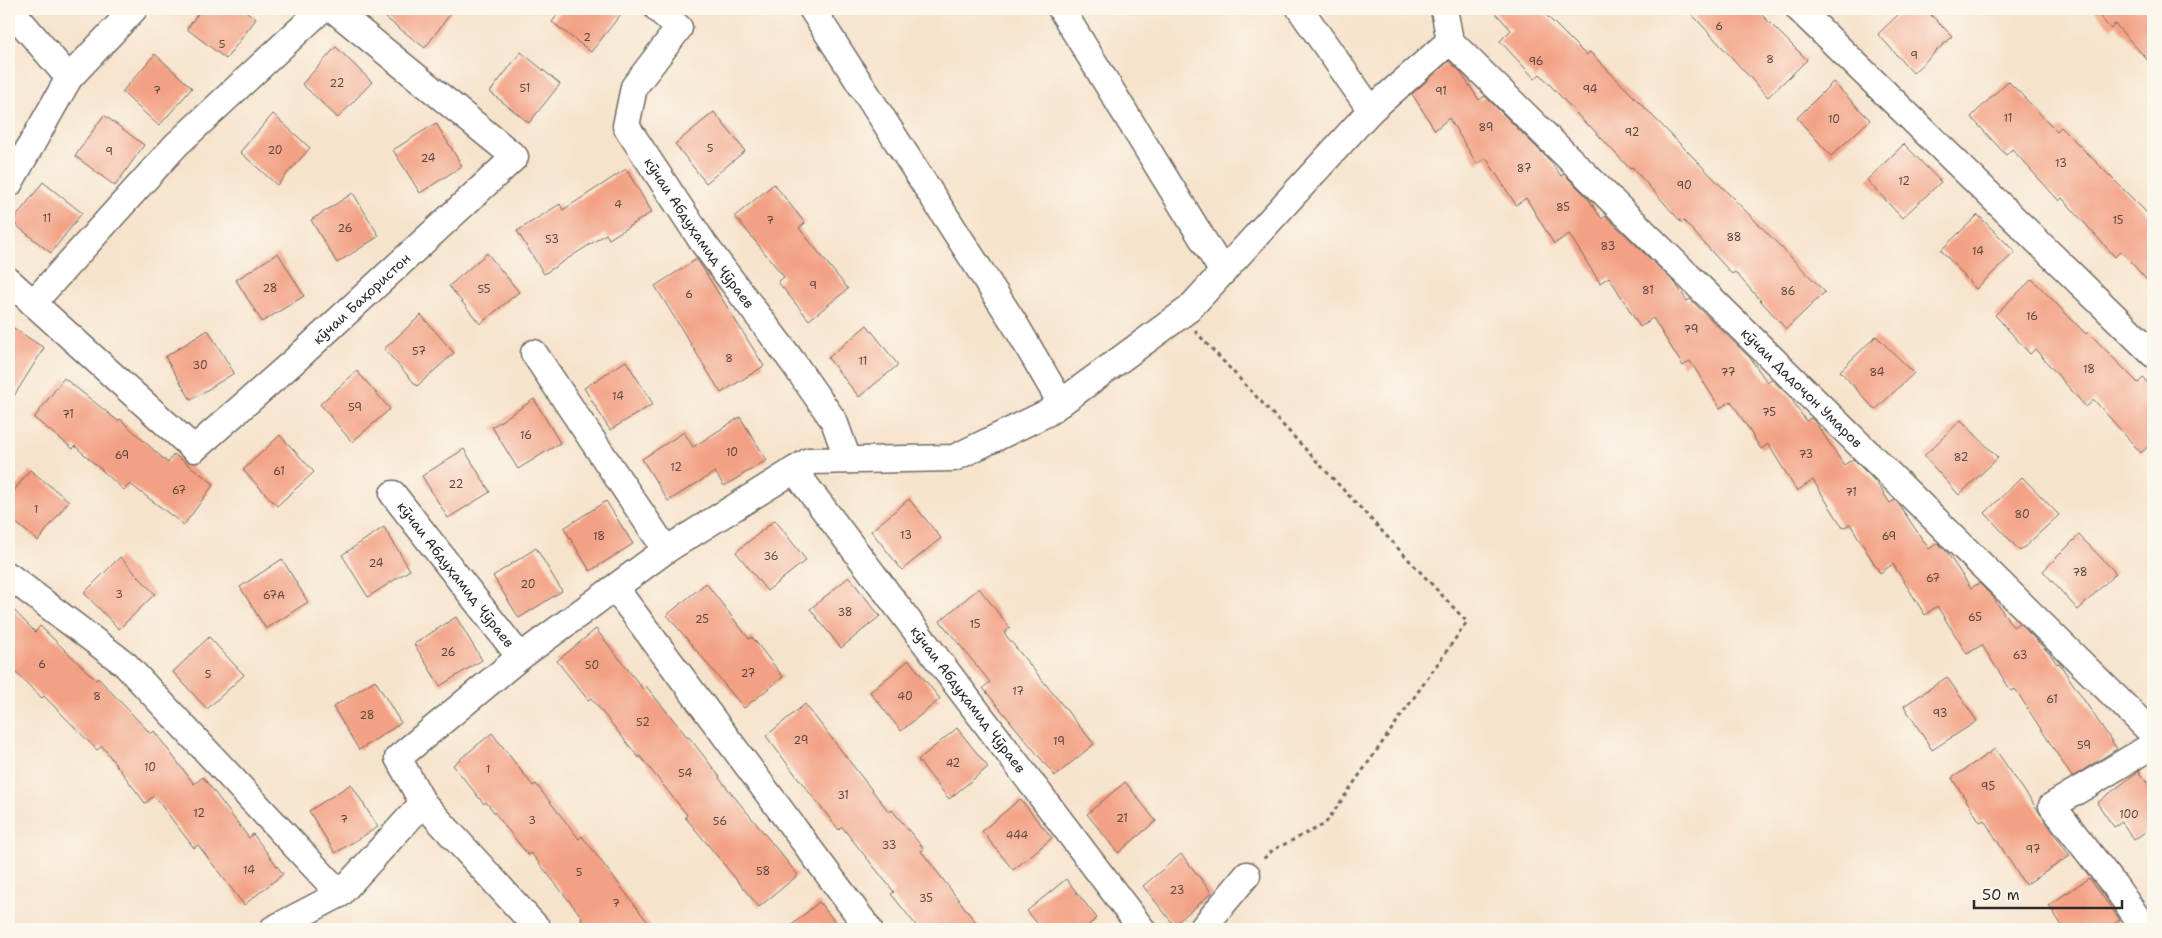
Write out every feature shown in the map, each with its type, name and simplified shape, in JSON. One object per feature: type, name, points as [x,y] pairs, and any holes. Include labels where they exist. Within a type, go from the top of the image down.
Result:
[{"type":"street","points":[[10,9],[70,78]]},
{"type":"street","points":[[9,184],[70,78],[134,9]]},
{"type":"street","points":[[33,303],[176,145],[322,9]]},
{"type":"street","name":"кӯчаи Баҳористон","points":[[9,281],[194,449],[293,362],[515,157],[333,9]]},
{"type":"street","name":"кӯчаи Абдуҳамид Ҷӯраев","points":[[658,9],[679,28],[634,87],[626,126],[704,244],[834,420],[848,460]]},
{"type":"street","points":[[812,9],[1016,326],[1061,403]]},
{"type":"street","points":[[1061,9],[1223,272]]},
{"type":"street","points":[[1300,9],[1371,110]]},
{"type":"street","points":[[538,929],[423,803],[398,758],[520,657],[666,550],[809,460],[954,458],[1047,413],[1061,403],[1189,309],[1371,110],[1450,41],[1444,9]]},
{"type":"street","points":[[1799,9],[2153,354]]},
{"type":"street","name":"кӯчаи Дадоҷон Умаров","points":[[1450,41],[2153,734]]},
{"type":"street","points":[[534,353],[666,550]]},
{"type":"street","name":"кӯчаи Абдуҳамид Ҷӯраев","points":[[794,470],[1142,929]]},
{"type":"street","name":"кӯчаи Абдуҳамид Ҷӯраев","points":[[393,494],[520,657]]},
{"type":"street","points":[[9,576],[125,664],[340,894]]},
{"type":"street","points":[[615,588],[869,929]]},
{"type":"street","points":[[2144,929],[2115,886],[2052,806],[2153,745]]},
{"type":"street","points":[[273,929],[340,894],[423,803]]},
{"type":"street","points":[[1202,929],[1247,875]]},
{"type":"path","points":[[1180,315],[1467,622],[1325,824],[1273,850],[1247,875]]},
{"type":"building","points":[[201,9],[243,9],[256,19],[226,59],[187,29]]},
{"type":"building","points":[[392,9],[454,9],[425,48],[386,18]]},
{"type":"building","points":[[562,9],[625,9],[591,52],[552,22]]},
{"type":"building","points":[[1492,9],[1540,9],[1586,55],[1590,52],[1825,292],[1786,329],[1735,272],[1732,274],[1684,221],[1682,223],[1632,167],[1630,169],[1540,74],[1535,79],[1500,41],[1511,30]]},
{"type":"building","points":[[1687,9],[1756,9],[1807,60],[1768,97]]},
{"type":"building","points":[[1904,9],[1925,9],[1952,36],[1913,73],[1878,34]]},
{"type":"building","points":[[2093,9],[2153,9],[2153,66],[2115,24],[2111,29]]},
{"type":"building","points":[[336,47],[372,82],[338,118],[302,84]]},
{"type":"building","points":[[521,52],[560,84],[529,123],[490,92]]},
{"type":"building","points":[[155,54],[192,88],[159,126],[122,92]]},
{"type":"building","points":[[1449,61],[1459,70],[1479,100],[1485,96],[1551,162],[1561,176],[1564,174],[1587,197],[1602,219],[1606,216],[1676,284],[1687,301],[1690,299],[1750,358],[1767,382],[1771,379],[1790,397],[1806,421],[1811,418],[1815,422],[1844,465],[1853,459],[1876,482],[1890,503],[1895,500],[1897,502],[1929,549],[1938,543],[1946,551],[1971,588],[1979,583],[1993,597],[2013,627],[2019,623],[2050,654],[2057,664],[2059,663],[2117,749],[2072,777],[2015,689],[2011,691],[1982,645],[1967,654],[1937,606],[1925,615],[1893,564],[1880,573],[1850,524],[1843,528],[1813,480],[1797,491],[1768,444],[1761,449],[1731,401],[1720,408],[1690,361],[1683,366],[1653,318],[1640,327],[1609,277],[1600,283],[1569,234],[1554,244],[1526,198],[1516,205],[1486,158],[1477,164],[1449,118],[1435,130],[1412,94]]},
{"type":"building","points":[[2008,81],[2057,131],[2061,127],[2153,219],[2153,287],[2121,251],[2115,257],[2062,198],[2059,201],[2012,149],[2006,155],[1971,117]]},
{"type":"building","points":[[1833,82],[1870,120],[1831,156],[1797,118]]},
{"type":"building","points":[[714,112],[745,151],[706,183],[675,144]]},
{"type":"building","points":[[273,114],[310,148],[277,185],[240,152]]},
{"type":"building","points":[[104,115],[144,145],[115,186],[75,156]]},
{"type":"building","points":[[436,123],[462,166],[420,193],[393,150]]},
{"type":"building","points":[[1904,144],[1941,182],[1902,218],[1867,180]]},
{"type":"building","points":[[626,169],[652,212],[609,239],[606,234],[544,274],[517,231],[560,204],[563,210]]},
{"type":"building","points":[[43,182],[82,213],[51,253],[12,222]]},
{"type":"building","points":[[774,184],[805,223],[799,228],[848,289],[809,320],[778,282],[784,277],[735,216]]},
{"type":"building","points":[[353,193],[379,236],[337,263],[311,220]]},
{"type":"building","points":[[1978,215],[2015,252],[1976,289],[1941,250]]},
{"type":"building","points":[[278,253],[304,296],[262,322],[236,280]]},
{"type":"building","points":[[487,253],[519,292],[480,324],[449,286]]},
{"type":"building","points":[[697,259],[764,366],[721,393],[655,286]]},
{"type":"building","points":[[2032,279],[2138,383],[2143,378],[2153,388],[2153,442],[2141,453],[2094,400],[2086,407],[2035,349],[2030,354],[1995,315]]},
{"type":"building","points":[[421,315],[454,353],[417,386],[384,349]]},
{"type":"building","points":[[9,325],[44,348],[9,404]]},
{"type":"building","points":[[867,325],[898,365],[859,397],[828,358]]},
{"type":"building","points":[[208,330],[234,373],[191,400],[165,357]]},
{"type":"building","points":[[1876,336],[1914,373],[1875,410],[1840,371]]},
{"type":"building","points":[[626,361],[653,404],[610,430],[584,388]]},
{"type":"building","points":[[357,371],[390,409],[352,442],[320,404]]},
{"type":"building","points":[[64,378],[118,421],[120,419],[168,463],[174,454],[214,484],[184,525],[130,484],[124,490],[75,446],[73,449],[34,418]]},
{"type":"building","points":[[534,399],[560,443],[518,469],[492,427]]},
{"type":"building","points":[[740,417],[767,460],[724,486],[715,472],[668,501],[642,459],[684,432],[693,447]]},
{"type":"building","points":[[1961,420],[1998,458],[1959,495],[1924,456]]},
{"type":"building","points":[[280,435],[314,472],[277,506],[243,470]]},
{"type":"building","points":[[464,449],[490,492],[448,518],[422,476]]},
{"type":"building","points":[[30,470],[69,501],[38,541],[9,517],[9,497]]},
{"type":"building","points":[[2022,477],[2059,515],[2020,551],[1985,513]]},
{"type":"building","points":[[909,499],[941,538],[902,570],[871,531]]},
{"type":"building","points":[[606,501],[633,544],[590,571],[564,528]]},
{"type":"building","points":[[775,520],[806,560],[767,591],[736,552]]},
{"type":"building","points":[[384,527],[410,570],[368,597],[342,555]]},
{"type":"building","points":[[2079,535],[2116,573],[2078,610],[2043,571]]},
{"type":"building","points":[[536,548],[562,591],[519,618],[493,576]]},
{"type":"building","points":[[120,557],[155,594],[119,629],[84,593]]},
{"type":"building","points":[[282,559],[308,602],[266,629],[240,587]]},
{"type":"building","points":[[849,577],[880,616],[841,648],[810,609]]},
{"type":"building","points":[[706,583],[749,639],[752,637],[783,677],[744,708],[667,615]]},
{"type":"building","points":[[979,588],[1010,628],[1004,633],[1094,744],[1055,776],[983,688],[990,682],[940,621]]},
{"type":"building","points":[[9,605],[35,632],[40,626],[96,680],[98,678],[151,734],[154,731],[194,784],[203,777],[249,838],[253,834],[283,874],[244,905],[198,845],[194,848],[154,796],[145,803],[102,746],[97,750],[44,696],[42,698],[9,666]]},
{"type":"building","points":[[456,617],[482,660],[440,686],[414,644]]},
{"type":"building","points":[[596,629],[643,689],[646,686],[689,737],[719,778],[798,875],[759,907],[685,817],[687,815],[640,756],[639,758],[591,698],[588,700],[557,661]]},
{"type":"building","points":[[209,637],[244,675],[207,709],[173,672]]},
{"type":"building","points":[[909,660],[940,699],[901,731],[870,692]]},
{"type":"building","points":[[1947,677],[1977,721],[1932,750],[1904,706]]},
{"type":"building","points":[[375,680],[401,723],[359,750],[333,707]]},
{"type":"building","points":[[805,704],[889,812],[892,810],[924,849],[921,851],[981,929],[919,929],[891,894],[894,892],[842,827],[839,830],[808,791],[766,736]]},
{"type":"building","points":[[957,728],[988,767],[949,799],[918,760]]},
{"type":"building","points":[[492,733],[533,786],[536,784],[579,839],[582,836],[653,929],[589,929],[581,919],[582,917],[531,853],[528,855],[486,802],[484,804],[453,765]]},
{"type":"building","points":[[1995,749],[2070,856],[2025,885],[1984,820],[1980,822],[1952,778]]},
{"type":"building","points":[[2140,770],[2140,774],[2153,791],[2153,826],[2134,840],[2122,822],[2114,827],[2097,803]]},
{"type":"building","points":[[1125,782],[1156,821],[1118,853],[1087,814]]},
{"type":"building","points":[[351,784],[378,827],[335,853],[309,811]]},
{"type":"building","points":[[1020,799],[1052,838],[1013,870],[982,831]]},
{"type":"building","points":[[1181,854],[1212,893],[1174,925],[1143,886]]},
{"type":"building","points":[[2089,878],[2120,920],[2106,929],[2064,929],[2049,905]]},
{"type":"building","points":[[1066,879],[1097,918],[1084,929],[1042,929],[1027,911]]},
{"type":"building","points":[[819,902],[841,929],[787,929]]}]
